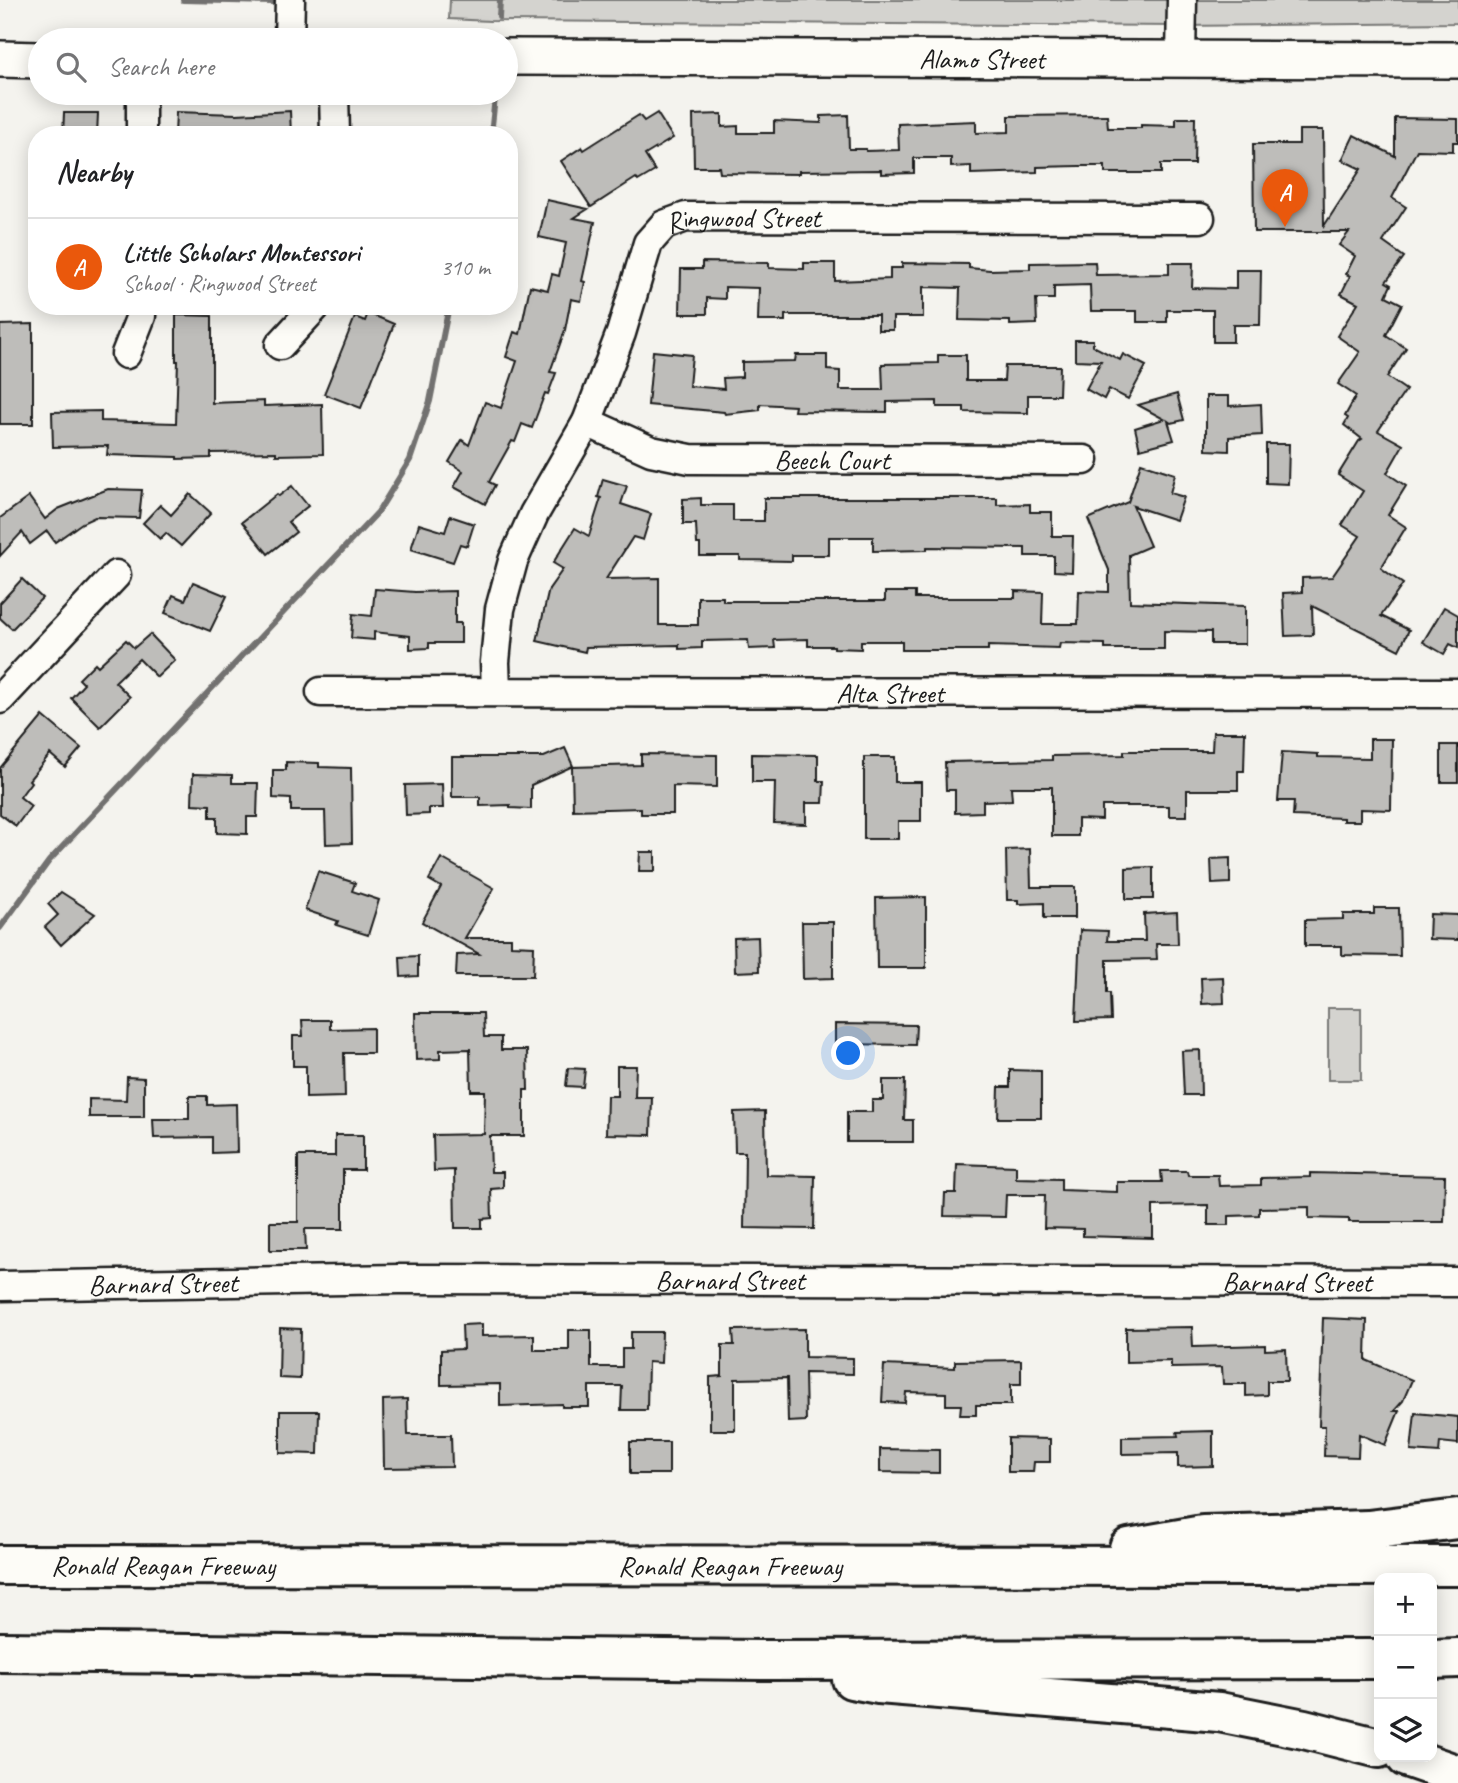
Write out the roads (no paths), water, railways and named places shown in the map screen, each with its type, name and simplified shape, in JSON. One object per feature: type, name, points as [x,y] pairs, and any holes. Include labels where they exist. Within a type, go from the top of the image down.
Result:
[{"type":"highway","points":[[1028,1566],[1203,1535],[1368,1531],[1458,1520]]},
{"type":"highway","name":"Ronald Reagan Freeway","points":[[0,1565],[1458,1566]]},
{"type":"highway","points":[[0,1652],[761,1660],[1374,1659]]},
{"type":"highway","points":[[1437,1658],[1458,1658]]},
{"type":"highway","points":[[761,1660],[879,1684],[1219,1712],[1374,1747]]},
{"type":"highway","points":[[1420,1762],[1458,1775]]},
{"type":"main road","name":"Alamo Street","points":[[518,57],[1458,60]]},
{"type":"main road","points":[[0,59],[28,60]]},
{"type":"street","points":[[289,28],[290,0]]},
{"type":"street","points":[[1181,59],[1182,0]]},
{"type":"street","points":[[141,105],[141,126]]},
{"type":"street","points":[[334,105],[335,126]]},
{"type":"street","name":"Ringwood Street","points":[[496,691],[495,662],[500,609],[513,561],[534,514],[586,422],[621,333],[648,243],[664,225],[686,217],[1200,218]]},
{"type":"street","points":[[126,354],[141,315]]},
{"type":"street","points":[[280,345],[308,315]]},
{"type":"street","name":"Beech Court","points":[[586,422],[650,451],[690,459],[1084,460]]},
{"type":"street","points":[[3,691],[116,575]]},
{"type":"street","name":"Alta Street","points":[[321,692],[1458,693]]},
{"type":"street","name":"Barnard Street","points":[[0,1286],[400,1279],[1458,1282]]},
{"type":"waterway","points":[[183,0],[273,2]]},
{"type":"waterway","points":[[499,17],[500,0]]},
{"type":"waterway","points":[[492,126],[494,105]]},
{"type":"waterway","points":[[0,928],[49,861],[378,512],[410,460],[430,401],[447,315]]},
{"type":"place","name":"Little Scholars Montessori","points":[[1285,227]]}]
